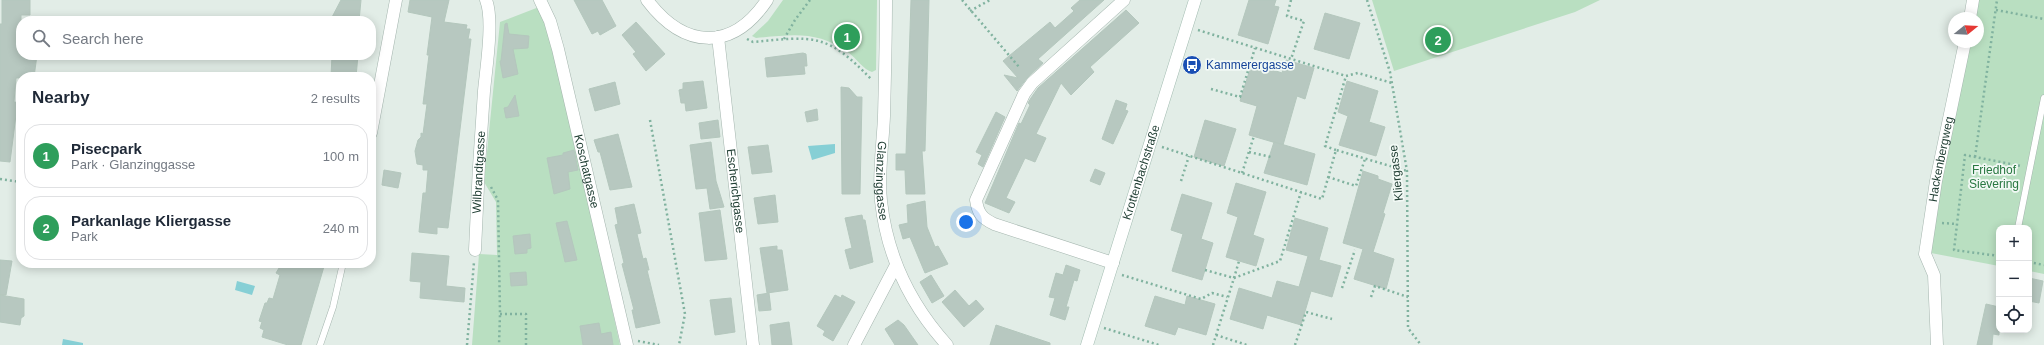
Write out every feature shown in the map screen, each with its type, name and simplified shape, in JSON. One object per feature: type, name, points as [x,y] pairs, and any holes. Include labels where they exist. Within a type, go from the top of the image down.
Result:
[{"type":"street","points":[[376,106],[396,0]]},
{"type":"street","name":"Wilbrandtgasse","points":[[475,250],[488,46],[488,17],[486,0]]},
{"type":"street","name":"Koschatgasse","points":[[540,0],[550,20],[558,49],[626,341]]},
{"type":"street","points":[[647,0],[659,15],[680,31],[694,36],[718,37],[734,32],[751,21],[767,0]]},
{"type":"street","name":"Glanzinggasse","points":[[886,0],[881,200],[896,265],[915,304],[947,345]]},
{"type":"street","points":[[1111,267],[994,224],[982,218],[978,211],[976,200],[1024,94],[1032,83],[1124,0]]},
{"type":"street","name":"Krottenbachstraße","points":[[1087,345],[1195,0]]},
{"type":"street","points":[[1971,12],[1973,0]]},
{"type":"street","name":"Escherichgasse","points":[[718,37],[753,345]]},
{"type":"street","name":"Hackenbergweg","points":[[1937,345],[1934,275],[1925,254],[1936,181],[1965,48]]},
{"type":"street","points":[[854,345],[896,265]]},
{"type":"lane","points":[[2019,225],[2044,98]]},
{"type":"lane","points":[[320,345],[333,307],[342,268]]},
{"type":"path","points":[[784,39],[795,20],[810,0]]},
{"type":"path","points":[[962,0],[1019,67]]},
{"type":"path","points":[[970,11],[990,0]]},
{"type":"path","points":[[1291,0],[1287,16],[1304,21],[1291,59]]},
{"type":"path","name":"Kliergasse","points":[[1367,0],[1392,84],[1407,171],[1408,328],[1421,345]]},
{"type":"path","points":[[1975,157],[1997,0]]},
{"type":"path","points":[[1996,10],[2044,18]]},
{"type":"path","points":[[1186,27],[1346,76],[1358,73],[1392,84]]},
{"type":"path","points":[[734,32],[753,42],[784,39],[816,39],[840,49],[850,57],[872,80],[884,97]]},
{"type":"path","points":[[1211,89],[1240,96],[1255,48]]},
{"type":"path","points":[[1346,76],[1325,146],[1407,171]]},
{"type":"path","points":[[650,120],[685,314],[679,345]]},
{"type":"path","points":[[1242,173],[1254,136]]},
{"type":"path","points":[[1150,144],[1322,199],[1336,150]]},
{"type":"path","points":[[1249,152],[1271,157]]},
{"type":"path","points":[[1181,181],[1189,156]]},
{"type":"path","points":[[1996,256],[1954,250],[1965,156],[2030,167]]},
{"type":"path","points":[[1328,177],[1356,186],[1365,159]]},
{"type":"path","points":[[0,179],[16,181]]},
{"type":"path","points":[[488,181],[498,200],[500,314],[499,345]]},
{"type":"path","points":[[1205,270],[1234,278],[1280,261],[1301,192]]},
{"type":"path","points":[[1935,222],[1957,224]]},
{"type":"path","points":[[467,345],[475,250]]},
{"type":"path","points":[[1342,288],[1355,250]]},
{"type":"path","points":[[1213,345],[1239,261]]},
{"type":"path","points":[[2032,263],[2044,265]]},
{"type":"path","points":[[1111,267],[1201,299],[1212,292],[1228,297]]},
{"type":"path","points":[[1371,297],[1375,286],[1408,297]]},
{"type":"path","points":[[1295,345],[1306,312],[1332,319]]},
{"type":"path","points":[[500,314],[526,314],[526,345]]},
{"type":"path","points":[[1093,325],[1159,345]]},
{"type":"path","points":[[1216,335],[1247,345]]},
{"type":"path","points":[[626,341],[659,345]]},
{"type":"green space","points":[[783,0],[877,0],[876,70],[872,72],[869,71],[849,53],[837,46],[815,37],[793,35],[756,38],[752,36],[768,21]]},
{"type":"green space","points":[[1372,0],[1600,0],[1575,12],[1394,71]]},
{"type":"green space","name":"Friedhof Sievering","points":[[1976,0],[2044,0],[2044,274],[2032,272],[2032,225],[1996,225],[1996,265],[1931,253],[1937,201],[1969,48],[1984,48],[1984,12],[1974,12]]},
{"type":"green space","points":[[539,7],[551,34],[620,345],[472,345],[479,254],[497,255],[496,202],[484,182],[500,22]]},
{"type":"water","points":[[835,144],[835,153],[812,160],[808,146]]},
{"type":"water","points":[[237,281],[255,286],[252,295],[235,290]]},
{"type":"water","points":[[63,339],[83,343],[83,345],[62,345]]},
{"type":"building","points":[[2,0],[30,0],[30,15],[16,16],[16,60],[36,60],[35,72],[16,72],[14,102],[16,102],[16,115],[10,162],[0,161],[0,24],[2,24]]},
{"type":"building","points":[[341,0],[361,0],[359,16],[333,16]]},
{"type":"building","points":[[410,0],[449,0],[444,22],[467,25],[466,29],[470,29],[468,39],[471,39],[448,228],[437,227],[437,234],[419,232],[423,193],[426,193],[428,170],[423,170],[423,165],[417,164],[415,151],[418,140],[421,137],[421,133],[423,134],[427,104],[423,104],[432,17],[408,12]]},
{"type":"building","points":[[574,0],[602,0],[616,26],[600,35],[598,31],[592,34]]},
{"type":"building","points":[[911,0],[929,0],[925,151],[922,151],[925,194],[906,194],[905,170],[896,170],[896,154],[906,154]]},
{"type":"building","points":[[1080,0],[1104,0],[1038,59],[1043,63],[1027,78],[1017,91],[1004,75],[1018,78],[1003,61],[1050,22],[1055,28],[1074,11],[1071,8]]},
{"type":"building","points":[[1249,0],[1276,0],[1274,6],[1279,7],[1268,44],[1238,35]]},
{"type":"building","points":[[1126,10],[1139,23],[1090,67],[1094,72],[1071,95],[1061,83],[1036,134],[1046,138],[1035,162],[1025,158],[1006,198],[1015,202],[1009,213],[985,203],[1019,123],[1021,124],[1030,105],[1028,103],[1038,88]]},
{"type":"building","points":[[1325,13],[1360,23],[1349,59],[1314,49]]},
{"type":"building","points":[[636,22],[665,54],[646,71],[633,54],[636,52],[622,35]]},
{"type":"building","points":[[507,23],[509,34],[529,36],[528,48],[513,49],[518,74],[503,78],[500,61],[505,24]]},
{"type":"building","points":[[803,53],[806,54],[807,66],[804,66],[805,74],[767,77],[765,58]]},
{"type":"building","points":[[332,60],[358,60],[356,72],[331,72]]},
{"type":"building","points":[[1286,60],[1314,68],[1305,99],[1297,96],[1283,145],[1249,135],[1257,106],[1240,101],[1252,63],[1282,73]]},
{"type":"building","points":[[703,81],[707,108],[686,111],[685,103],[681,103],[679,90],[683,89],[683,83]]},
{"type":"building","points":[[1347,81],[1378,91],[1369,122],[1385,127],[1376,156],[1339,145],[1348,116],[1338,112]]},
{"type":"building","points":[[615,82],[620,104],[595,111],[589,89]]},
{"type":"building","points":[[841,87],[849,88],[857,97],[862,97],[860,194],[842,194]]},
{"type":"building","points":[[515,95],[519,116],[506,118],[504,108],[508,107]]},
{"type":"building","points":[[1116,100],[1127,104],[1125,110],[1128,111],[1113,144],[1102,139]]},
{"type":"building","points":[[817,109],[818,120],[807,122],[805,112]]},
{"type":"building","points":[[996,112],[1005,117],[983,167],[978,164],[982,155],[976,152]]},
{"type":"building","points":[[718,120],[720,137],[701,139],[699,123]]},
{"type":"building","points":[[1205,120],[1236,129],[1224,166],[1194,157]]},
{"type":"building","points":[[618,134],[632,187],[610,190],[600,152],[598,152],[594,140]]},
{"type":"building","points":[[711,142],[716,181],[724,207],[710,209],[707,188],[696,189],[690,145]]},
{"type":"building","points":[[1274,142],[1315,154],[1307,185],[1264,173]]},
{"type":"building","points":[[768,145],[772,172],[752,174],[748,147]]},
{"type":"building","points":[[574,150],[578,170],[568,172],[570,189],[554,194],[547,158],[563,155],[563,153]]},
{"type":"building","points":[[1095,169],[1105,173],[1100,185],[1090,181]]},
{"type":"building","points":[[384,170],[401,173],[398,188],[382,185]]},
{"type":"building","points":[[1363,171],[1378,176],[1378,179],[1392,184],[1383,213],[1385,214],[1373,252],[1394,259],[1386,289],[1354,279],[1363,249],[1343,243]]},
{"type":"building","points":[[1236,183],[1266,192],[1253,235],[1264,239],[1256,266],[1226,257],[1238,217],[1227,213]]},
{"type":"building","points":[[1182,194],[1212,203],[1201,239],[1213,243],[1202,280],[1172,271],[1183,234],[1171,230]]},
{"type":"building","points":[[775,195],[778,222],[758,224],[754,198]]},
{"type":"building","points":[[925,201],[927,227],[935,247],[938,246],[948,264],[925,273],[910,237],[903,239],[899,225],[908,223],[907,205]]},
{"type":"building","points":[[634,204],[641,233],[637,234],[643,259],[646,258],[649,270],[647,270],[660,323],[636,328],[632,310],[634,310],[622,264],[624,263],[615,225],[618,224],[615,208]]},
{"type":"building","points":[[720,210],[727,259],[705,261],[699,213]]},
{"type":"building","points":[[862,215],[863,220],[865,220],[873,262],[850,269],[845,250],[852,248],[845,218]]},
{"type":"building","points":[[1295,218],[1328,228],[1319,260],[1341,266],[1332,297],[1311,291],[1301,325],[1267,315],[1263,329],[1230,319],[1239,288],[1272,298],[1277,281],[1299,287],[1308,256],[1286,250]]},
{"type":"building","points":[[567,221],[577,260],[565,262],[556,223]]},
{"type":"building","points":[[530,234],[531,248],[527,249],[527,253],[515,254],[513,236]]},
{"type":"building","points":[[777,246],[777,250],[782,250],[788,290],[767,293],[760,248]]},
{"type":"building","points":[[412,253],[449,256],[446,286],[465,288],[464,302],[420,298],[421,282],[410,281]]},
{"type":"building","points":[[0,260],[12,261],[6,295],[0,295]]},
{"type":"building","points":[[1066,265],[1080,270],[1077,281],[1074,280],[1066,307],[1069,307],[1065,320],[1050,315],[1055,298],[1049,297],[1056,273],[1063,275]]},
{"type":"building","points":[[279,268],[324,268],[301,345],[288,345],[262,337],[264,330],[260,328],[262,322],[259,321],[265,303],[267,303],[269,298],[273,299],[280,275],[276,273]]},
{"type":"building","points":[[526,272],[527,285],[511,286],[510,273]]},
{"type":"building","points":[[931,275],[944,296],[932,303],[920,282]]},
{"type":"building","points":[[2032,279],[2043,281],[2039,303],[2032,302]]},
{"type":"building","points":[[955,290],[969,306],[976,300],[984,309],[964,327],[942,302]]},
{"type":"building","points":[[769,293],[771,310],[759,311],[757,295]]},
{"type":"building","points":[[0,295],[24,299],[24,316],[21,318],[20,325],[0,322]]},
{"type":"building","points":[[835,295],[841,298],[842,295],[855,302],[833,341],[823,335],[825,331],[817,326]]},
{"type":"building","points":[[1155,296],[1185,305],[1187,296],[1215,304],[1206,335],[1178,327],[1175,335],[1145,326]]},
{"type":"building","points":[[731,298],[735,332],[715,335],[710,300]]},
{"type":"building","points":[[1986,304],[1996,306],[1996,333],[1999,333],[1999,335],[1993,334],[1992,345],[1977,345]]},
{"type":"building","points":[[898,320],[904,325],[918,345],[895,345],[885,329]]},
{"type":"building","points":[[789,322],[792,345],[772,345],[770,325]]},
{"type":"building","points":[[599,323],[601,334],[611,332],[613,345],[583,345],[580,326]]},
{"type":"building","points":[[996,325],[1050,343],[1050,345],[990,345]]},
{"type":"place","name":"Pisecpark","points":[[847,37]]},
{"type":"place","name":"Parkanlage Kliergasse","points":[[1438,40]]},
{"type":"place","name":"Kammerergasse","points":[[1192,65]]}]
